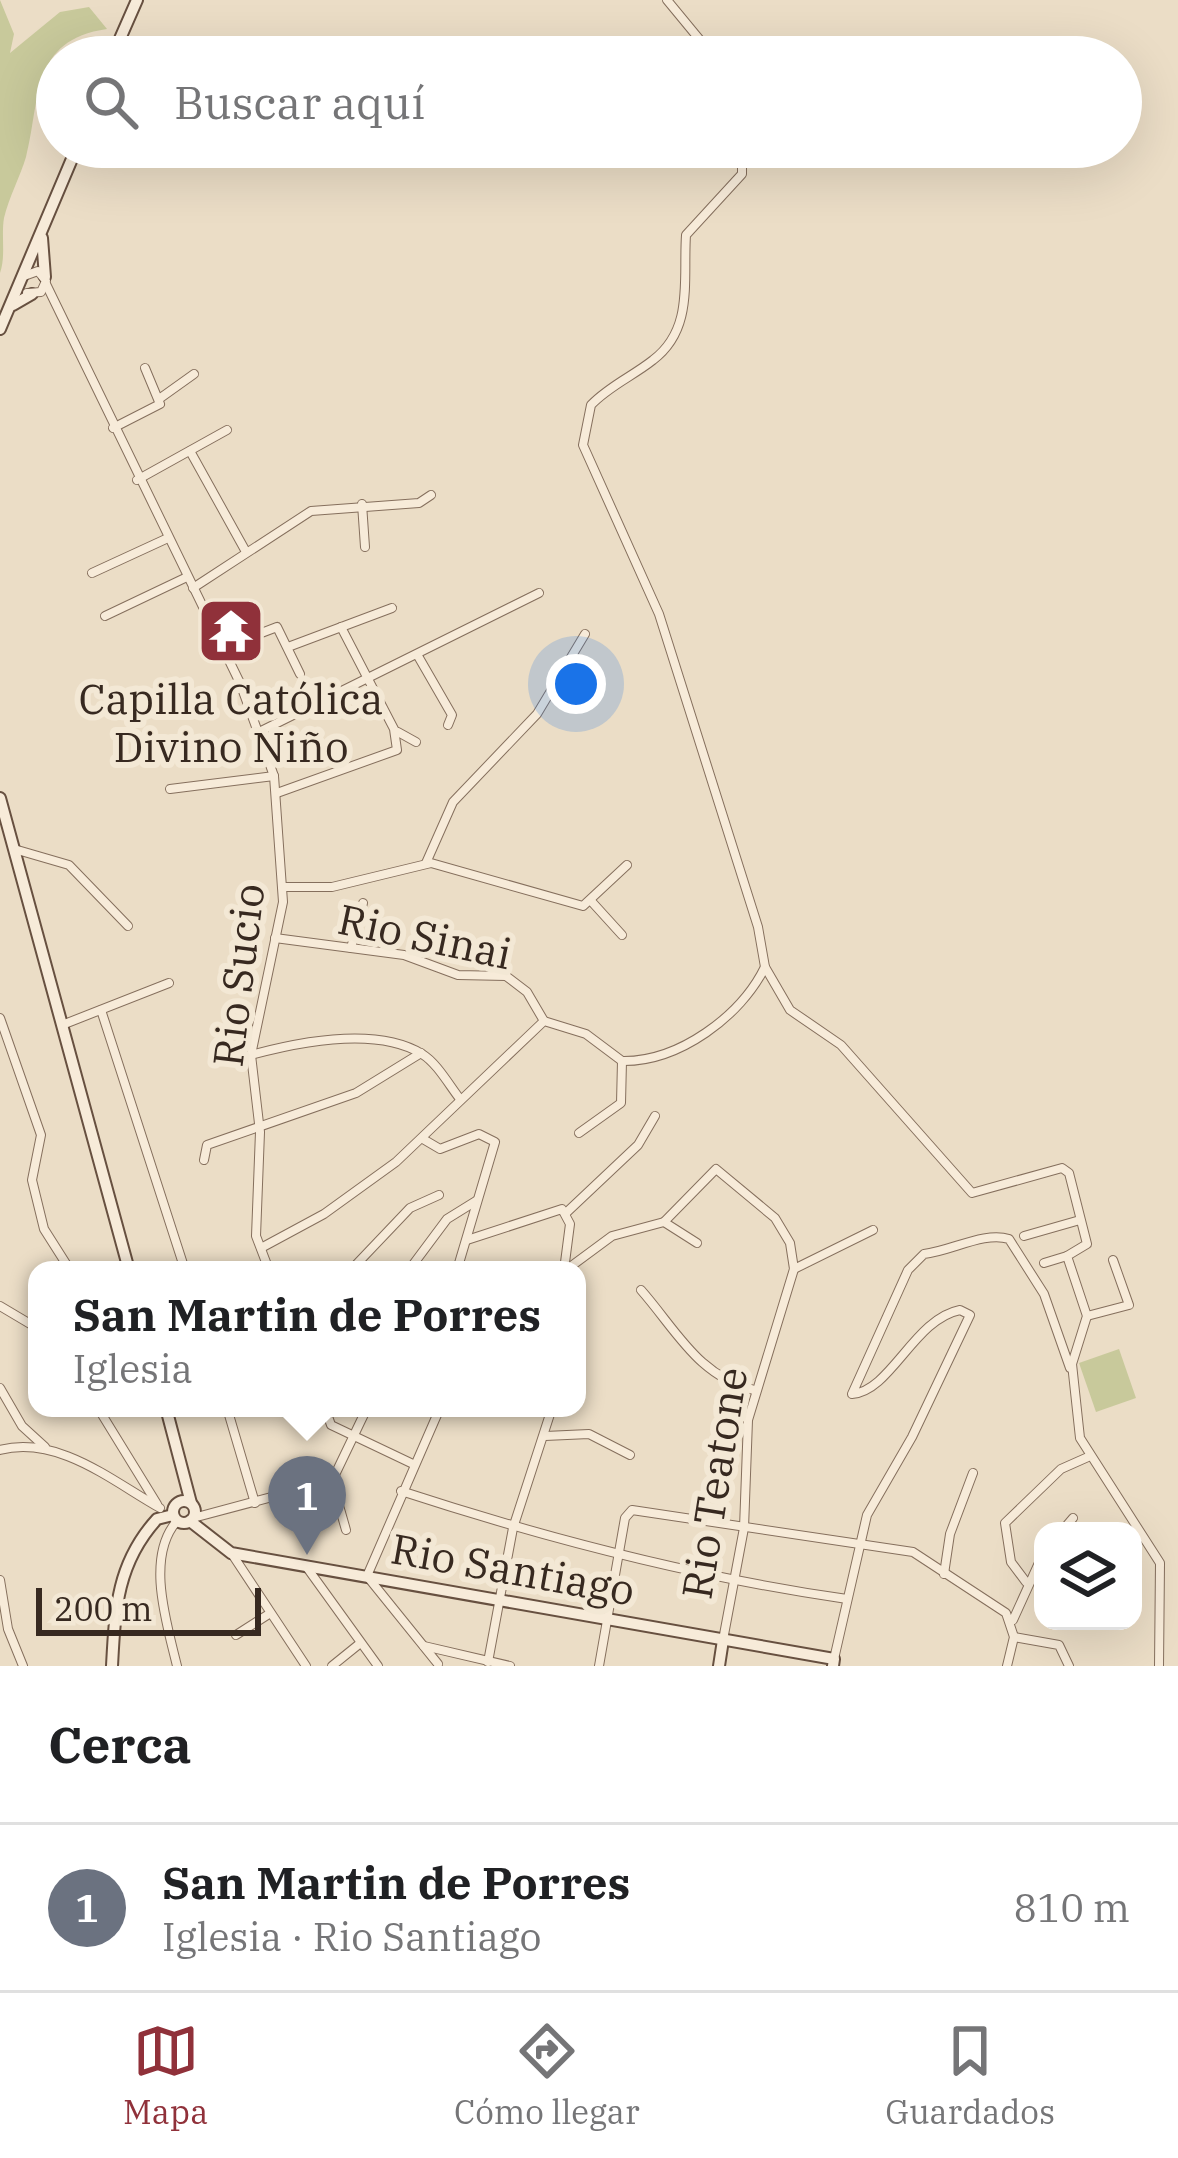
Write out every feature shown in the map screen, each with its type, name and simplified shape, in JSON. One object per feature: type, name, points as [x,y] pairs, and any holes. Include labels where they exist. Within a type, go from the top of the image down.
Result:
[{"type":"street","points":[[121,36],[136,0]]},
{"type":"street","points":[[667,0],[697,36]]},
{"type":"street","points":[[0,329],[68,168]]},
{"type":"street","points":[[742,168],[742,174],[686,235],[686,296],[676,329],[653,361],[590,405],[583,445],[659,614],[758,927],[765,967],[790,1010],[841,1045],[913,1120],[967,1190],[976,1194],[1062,1168],[1069,1173],[1087,1244],[1043,1263]]},
{"type":"street","points":[[10,306],[33,295],[45,280],[42,230]]},
{"type":"street","points":[[22,280],[33,270],[45,280]]},
{"type":"street","points":[[22,280],[33,295],[52,303]]},
{"type":"street","name":"Rio Sucio","points":[[45,280],[137,480],[222,648],[274,776],[283,887],[251,1055],[259,1128],[256,1226],[266,1261]]},
{"type":"street","points":[[113,428],[158,406],[145,368]]},
{"type":"street","points":[[159,399],[194,374]]},
{"type":"street","points":[[137,480],[226,430]]},
{"type":"street","points":[[190,451],[245,550]]},
{"type":"street","points":[[193,588],[311,511],[419,503],[431,495]]},
{"type":"street","points":[[362,504],[365,548]]},
{"type":"street","points":[[92,573],[168,538]]},
{"type":"street","points":[[105,616],[187,577]]},
{"type":"street","points":[[259,732],[539,593]]},
{"type":"street","points":[[288,647],[392,608]]},
{"type":"street","points":[[222,648],[273,626],[301,674]]},
{"type":"street","points":[[277,793],[391,756],[398,743],[341,627]]},
{"type":"street","points":[[426,863],[453,802],[537,714],[585,634]]},
{"type":"street","points":[[418,656],[452,715],[448,725]]},
{"type":"street","points":[[394,729],[416,742]]},
{"type":"street","points":[[170,789],[274,776]]},
{"type":"street","points":[[0,798],[127,1261]]},
{"type":"street","points":[[13,849],[69,866],[128,926]]},
{"type":"street","points":[[283,887],[332,887],[426,863],[576,906],[592,902],[627,865]]},
{"type":"street","points":[[592,902],[622,935]]},
{"type":"street","points":[[351,948],[363,904]]},
{"type":"street","name":"Rio Sinai","points":[[275,938],[404,955],[458,975],[506,976],[527,992],[544,1021]]},
{"type":"street","points":[[261,1248],[324,1214],[423,1139],[544,1021],[586,1034],[622,1061],[656,1059],[745,1002],[765,967]]},
{"type":"street","points":[[61,1025],[169,983]]},
{"type":"street","points":[[101,1010],[182,1261]]},
{"type":"street","points":[[0,1018],[40,1135],[32,1180],[44,1229],[64,1261]]},
{"type":"street","points":[[251,1055],[332,1037],[421,1053],[460,1099]]},
{"type":"street","points":[[204,1160],[207,1144],[356,1093],[421,1053]]},
{"type":"street","points":[[579,1133],[620,1103],[622,1061]]},
{"type":"street","points":[[565,1261],[567,1212],[638,1145],[656,1116]]},
{"type":"street","points":[[423,1139],[440,1149],[479,1134],[494,1138],[495,1154],[459,1261]]},
{"type":"street","name":"Rio Teatone","points":[[664,1222],[716,1169],[775,1218],[790,1243],[794,1268],[754,1390],[744,1528],[719,1666]]},
{"type":"street","points":[[360,1261],[410,1208],[439,1195]]},
{"type":"street","points":[[416,1261],[447,1219],[476,1201]]},
{"type":"street","points":[[465,1240],[551,1210],[567,1212]]},
{"type":"street","points":[[1024,1236],[1080,1220]]},
{"type":"street","points":[[577,1261],[612,1236],[664,1222],[697,1243]]},
{"type":"street","points":[[794,1268],[873,1230]]},
{"type":"street","points":[[833,1662],[872,1504],[913,1437],[970,1315],[960,1310],[937,1317],[858,1396],[852,1394],[854,1382],[908,1270],[924,1254],[954,1252],[976,1240],[1002,1235],[1020,1249],[1044,1294],[1072,1375],[1076,1420],[1088,1457],[1160,1563],[1159,1666]]},
{"type":"street","points":[[1067,1256],[1087,1316],[1072,1375]]},
{"type":"street","points":[[1087,1316],[1129,1305],[1113,1260]]},
{"type":"street","points":[[641,1290],[709,1372],[725,1383],[754,1390]]},
{"type":"street","points":[[0,1388],[22,1426],[46,1448],[176,1517],[255,1503],[332,1480],[364,1417]]},
{"type":"street","points":[[104,1417],[176,1517]]},
{"type":"street","points":[[168,1417],[191,1503]]},
{"type":"street","points":[[230,1417],[255,1503]]},
{"type":"street","points":[[328,1417],[331,1425],[413,1464]]},
{"type":"street","points":[[434,1417],[367,1576],[437,1664]]},
{"type":"street","points":[[488,1662],[513,1528],[550,1417]]},
{"type":"street","points":[[545,1436],[589,1434],[630,1455]]},
{"type":"street","points":[[0,1450],[46,1448]]},
{"type":"street","points":[[1026,1582],[1011,1562],[1005,1523],[1022,1513],[1061,1469],[1088,1457]]},
{"type":"street","points":[[944,1576],[950,1534],[973,1473]]},
{"type":"street","points":[[332,1480],[346,1530]]},
{"type":"street","points":[[401,1491],[578,1547],[619,1551],[734,1582],[847,1599]]},
{"type":"street","points":[[177,1666],[164,1613],[161,1558],[178,1503],[191,1503]]},
{"type":"street","points":[[112,1666],[116,1591],[130,1557],[191,1503]]},
{"type":"street","points":[[599,1666],[625,1518],[632,1510],[914,1552],[944,1576],[1000,1607],[1012,1621]]},
{"type":"street","name":"Rio Santiago","points":[[176,1517],[231,1553],[833,1662]]},
{"type":"street","points":[[1069,1522],[1073,1517]]},
{"type":"street","points":[[231,1553],[306,1666]]},
{"type":"street","points":[[247,1580],[257,1558]]},
{"type":"street","points":[[308,1569],[358,1645],[378,1666]]},
{"type":"street","points":[[1007,1666],[1014,1636],[1012,1621],[1034,1569]]},
{"type":"street","points":[[0,1580],[4,1628],[23,1666]]},
{"type":"street","points":[[236,1635],[269,1615]]},
{"type":"street","points":[[1014,1636],[1059,1645],[1069,1666]]},
{"type":"street","points":[[332,1666],[358,1645]]},
{"type":"street","points":[[422,1646],[510,1666]]},
{"type":"green space","points":[[0,0],[14,34],[10,53],[60,12],[89,7],[107,29],[80,36],[36,36],[36,104],[26,157],[4,218],[0,273]]},
{"type":"green space","points":[[1119,1349],[1136,1398],[1096,1412],[1079,1363]]},
{"type":"place","name":"Capilla Católica Divino Niño","points":[[231,631]]},
{"type":"place","name":"San Martin de Porres","points":[[307,1555]]}]
